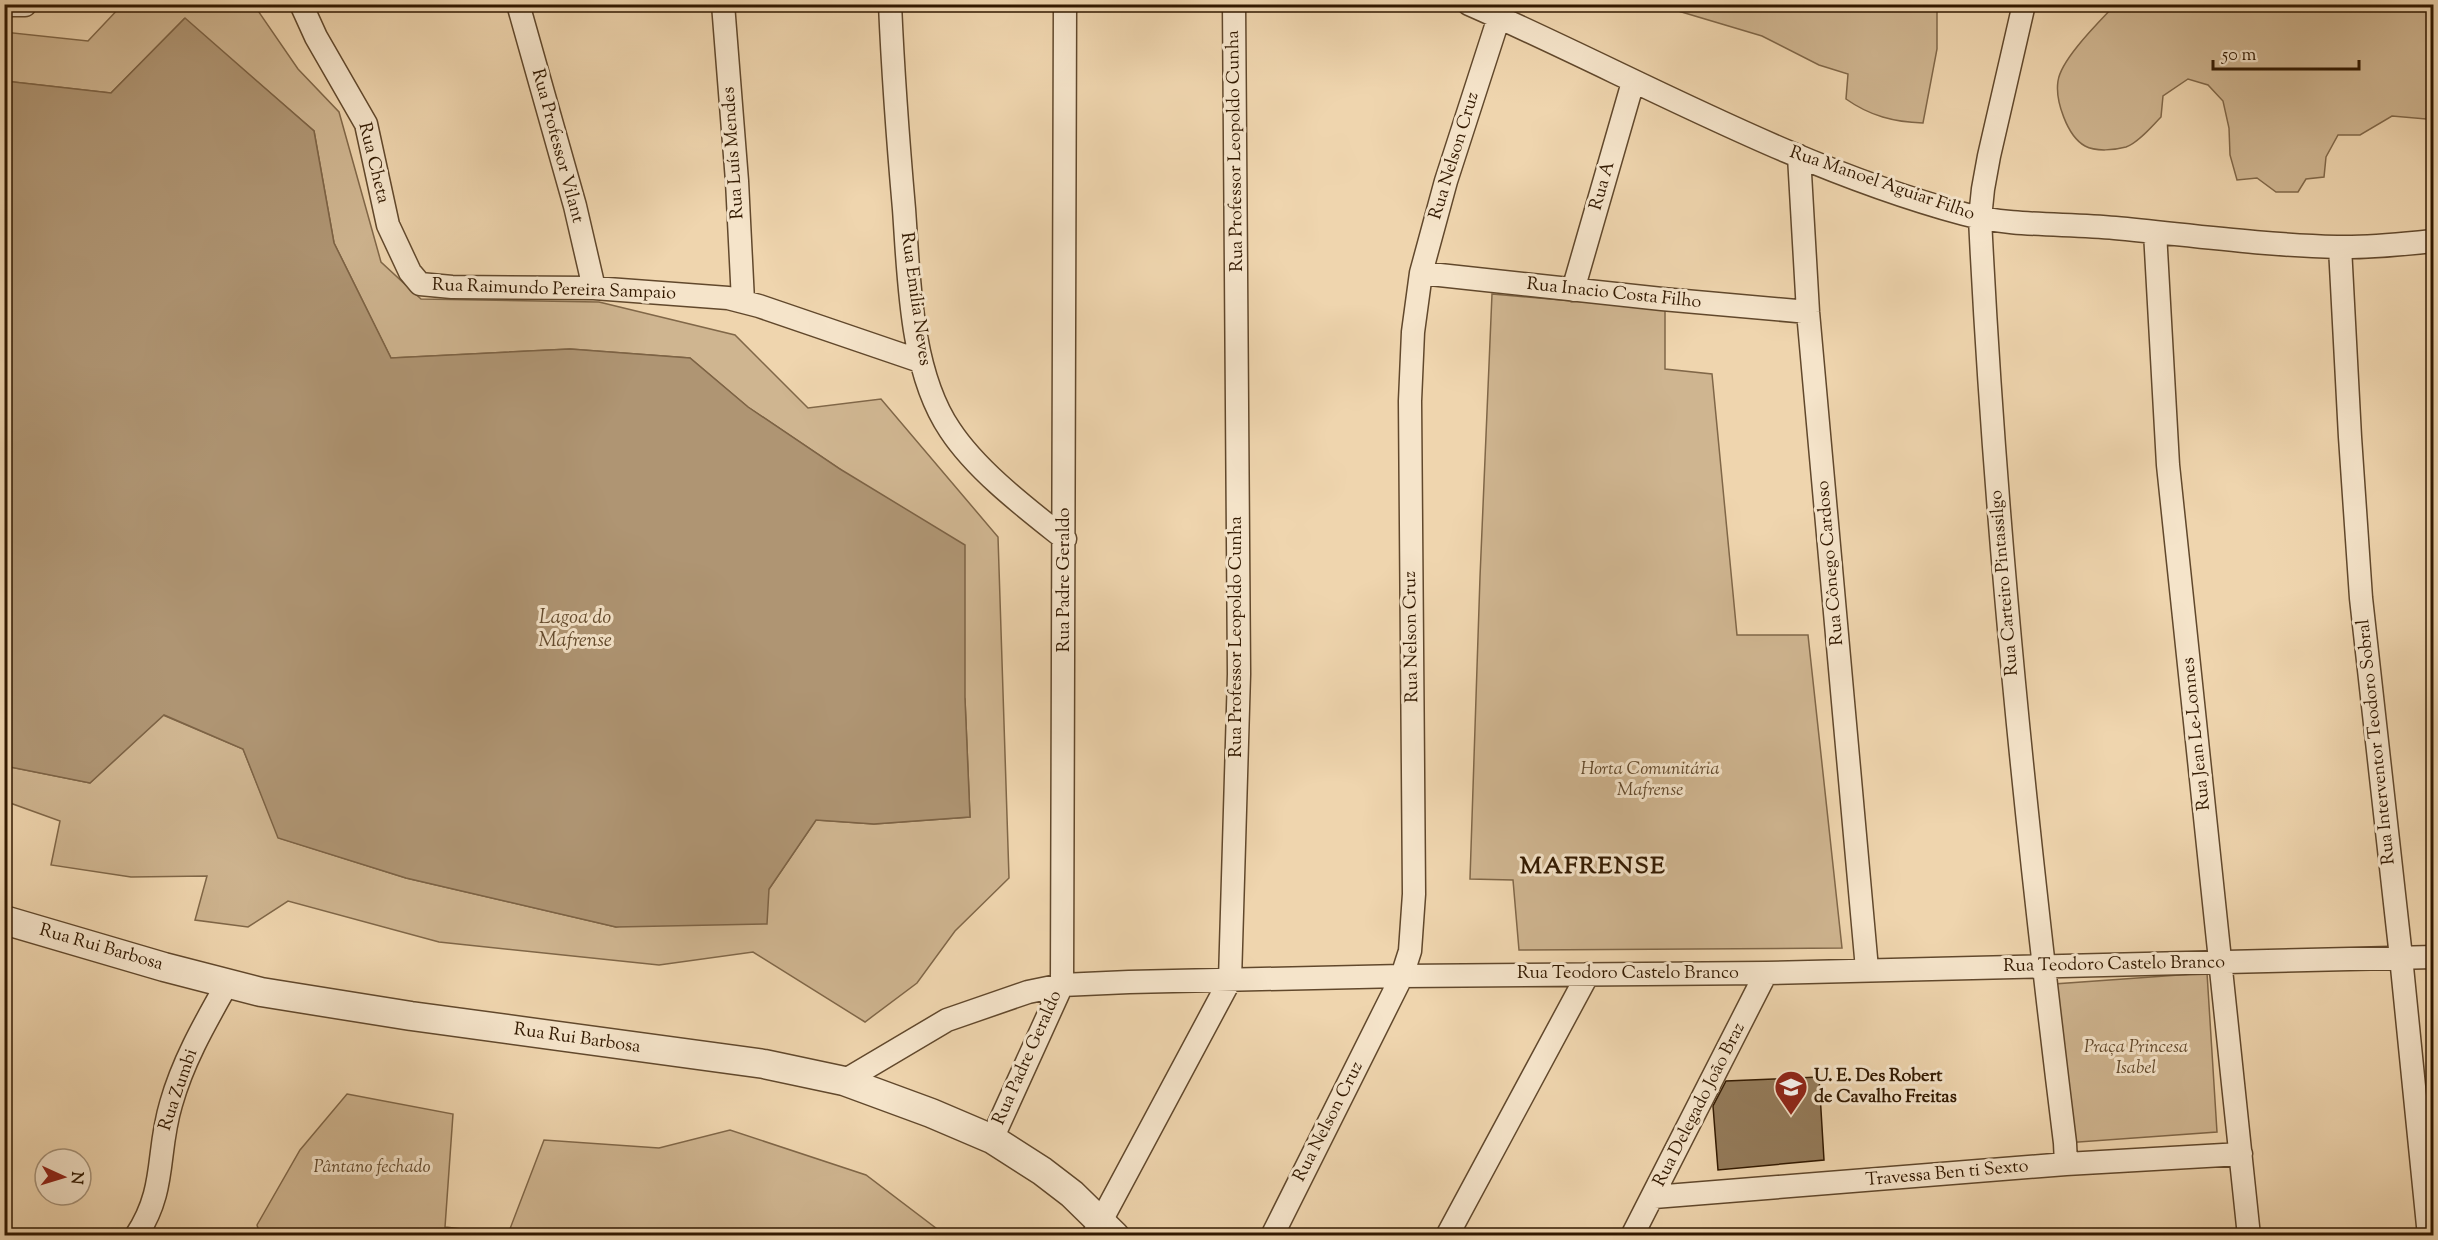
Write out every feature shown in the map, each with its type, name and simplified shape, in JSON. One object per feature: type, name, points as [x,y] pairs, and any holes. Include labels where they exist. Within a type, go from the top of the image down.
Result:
[{"type":"street","name":"Rua Cheta","points":[[301,4],[316,37],[366,124],[388,225],[405,262]]},
{"type":"street","name":"Rua Professor Vilant","points":[[518,4],[575,206],[594,288]]},
{"type":"street","name":"Rua Luís Mendes","points":[[723,4],[737,181],[743,301]]},
{"type":"street","name":"Rua Emília Neves","points":[[890,4],[894,97],[906,238],[920,361],[936,402],[955,437],[973,458],[1005,488],[1065,539]]},
{"type":"street","name":"Rua Padre Geraldo","points":[[992,1139],[1062,985],[1065,4]]},
{"type":"street","name":"Rua Professor Leopoldo Cunha","points":[[1103,1230],[1230,980],[1239,674],[1234,4]]},
{"type":"street","name":"Rua Manoel Aguiar Filho","points":[[1469,4],[1634,82],[1832,170],[1980,218],[2236,241],[2340,247],[2433,241]]},
{"type":"street","name":"Rua Carteiro Pintassilgo","points":[[2024,4],[1989,156],[1980,205],[1980,218],[2004,590],[2066,1164]]},
{"type":"street","name":"Rua Nelson Cruz","points":[[1272,1236],[1402,976],[1410,951],[1414,894],[1410,401],[1413,332],[1420,273],[1446,181],[1498,17]]},
{"type":"street","name":"Rua A","points":[[1573,290],[1634,82]]},
{"type":"street","name":"Rua Cônego Cardoso","points":[[1799,156],[1808,312],[1868,969]]},
{"type":"street","name":"Rua Jean Le-Lonnes","points":[[2155,232],[2168,465],[2249,1236]]},
{"type":"street","name":"Rua Interventor Teodoro Sobral","points":[[2340,247],[2352,478],[2361,598],[2429,1236]]},
{"type":"street","name":"Rua Raimundo Pereira Sampaio","points":[[405,262],[415,280],[431,286],[594,288],[743,301],[920,361]]},
{"type":"street","name":"Rua Inacio Costa Filho","points":[[1420,273],[1808,312]]},
{"type":"street","name":"Rua Rui Barbosa","points":[[4,920],[227,984],[309,1001],[772,1066],[844,1081],[921,1109],[992,1139],[1042,1171],[1103,1230]]},
{"type":"street","name":"Rua Teodoro Castelo Branco","points":[[844,1081],[947,1020],[1028,992],[1062,985],[1402,976],[1766,973],[2433,957]]},
{"type":"street","name":"Rua Delegado João Braz","points":[[1632,1236],[1654,1197],[1766,973]]},
{"type":"street","points":[[1447,1236],[1588,974]]},
{"type":"street","name":"Rua Zumbi","points":[[136,1236],[152,1208],[159,1184],[162,1137],[182,1072],[227,984]]},
{"type":"street","name":"Travessa Ben ti Sexto","points":[[1654,1197],[2066,1164],[2241,1154]]},
{"type":"green space","points":[[122,5],[254,5],[298,69],[339,112],[381,262],[421,299],[599,302],[735,335],[808,408],[881,399],[998,537],[1009,878],[955,931],[917,983],[865,1022],[753,952],[659,965],[439,942],[288,901],[248,927],[195,920],[207,876],[131,877],[51,865],[60,821],[10,803],[5,809],[5,766],[90,783],[163,715],[243,749],[279,838],[406,878],[616,927],[769,889],[816,820],[874,824],[970,817],[965,699],[840,469],[748,407],[690,358],[570,349],[391,358],[334,243],[314,131],[184,19],[111,93],[5,81],[4,32],[88,41]]},
{"type":"green space","points":[[1658,5],[1937,5],[1937,49],[1923,123],[1883,117],[1864,110],[1846,99],[1848,74],[1819,65],[1762,36]]},
{"type":"green space","points":[[2115,5],[2433,5],[2433,99],[2426,119],[2392,116],[2360,135],[2338,135],[2326,157],[2324,177],[2306,179],[2298,192],[2276,192],[2257,178],[2237,180],[2230,155],[2229,128],[2223,101],[2208,85],[2188,79],[2163,96],[2161,117],[2135,142],[2116,149],[2089,148],[2079,141],[2068,126],[2058,98],[2058,81],[2073,52]]},
{"type":"green space","name":"Horta Comunitária Mafrense","points":[[1492,294],[1665,309],[1665,369],[1712,374],[1737,635],[1808,635],[1842,948],[1519,950],[1513,880],[1470,879]]},
{"type":"green space","name":"Praça Princesa Isabel","points":[[2207,973],[2217,1132],[2065,1143],[2054,984]]},
{"type":"green space","name":"Pântano fechado","points":[[347,1094],[453,1114],[445,1227],[508,1234],[544,1140],[659,1148],[730,1130],[866,1175],[945,1235],[260,1235],[257,1225],[300,1150]]},
{"type":"water","name":"Lagoa do Mafrense","points":[[185,18],[314,131],[334,243],[391,358],[570,349],[690,358],[748,407],[840,469],[965,545],[965,699],[970,817],[874,824],[816,820],[769,889],[767,924],[616,927],[406,878],[278,838],[243,749],[164,715],[90,783],[5,766],[5,81],[111,93]]},
{"type":"building","points":[[1819,1077],[1824,1160],[1718,1170],[1713,1106],[1726,1081]]},
{"type":"place","name":"U. E. Des Robert de Cavalho Freitas","points":[[1791,1116]]},
{"type":"district","name":"MAFRENSE","points":[[1593,867]]}]
